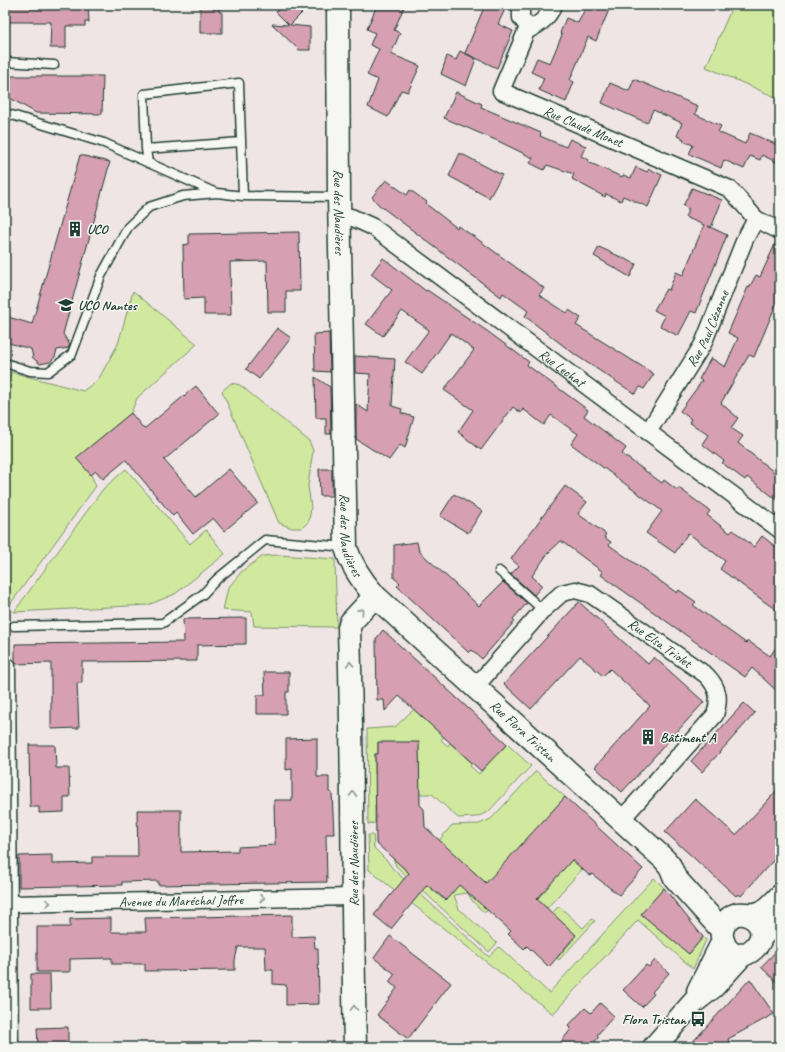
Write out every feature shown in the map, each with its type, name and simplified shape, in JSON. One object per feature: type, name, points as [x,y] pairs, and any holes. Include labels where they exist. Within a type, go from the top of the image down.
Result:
[{"type":"street","name":"Rue des Naudières","points":[[338,5],[339,206],[346,548],[362,581],[375,596],[351,622],[349,628],[353,791],[352,897],[354,1047]]},
{"type":"street","points":[[521,5],[522,18],[530,28],[541,24],[550,14],[554,5]]},
{"type":"street","name":"Rue Claude Monet","points":[[528,27],[501,91],[730,188],[756,219]]},
{"type":"street","name":"Rue Lechat","points":[[339,206],[351,217],[373,228],[780,530]]},
{"type":"street","points":[[756,219],[780,231]]},
{"type":"street","name":"Rue Paul Cézanne","points":[[648,432],[703,344],[745,239],[756,219]]},
{"type":"street","name":"Rue Elsa Triolet","points":[[476,686],[543,610],[562,593],[575,590],[590,594],[706,675],[714,683],[719,696],[716,710],[710,722],[620,820]]},
{"type":"street","name":"Rue Flora Tristan","points":[[375,596],[476,686],[670,866],[675,878],[731,925]]},
{"type":"street","points":[[7,666],[10,1047]]},
{"type":"street","points":[[694,1002],[699,986],[713,962],[731,925],[759,913],[780,896]]},
{"type":"street","name":"Avenue du Maréchal Joffre","points":[[9,904],[352,897]]},
{"type":"street","points":[[731,925],[730,951],[742,955],[748,954],[758,947],[762,936],[780,918]]},
{"type":"street","points":[[731,925],[758,923],[762,936]]},
{"type":"street","points":[[654,1047],[694,1002],[713,987],[742,955]]},
{"type":"lane","points":[[5,62],[54,65]]},
{"type":"lane","points":[[148,163],[144,94],[239,83],[243,196]]},
{"type":"lane","points":[[5,113],[104,143],[217,193]]},
{"type":"lane","points":[[146,149],[241,142]]},
{"type":"lane","points":[[5,363],[30,370],[48,372],[65,361],[72,354],[101,276],[128,227],[148,207],[183,196],[217,193],[339,206]]},
{"type":"lane","points":[[14,626],[163,623],[203,594],[218,579],[265,540],[346,548]]},
{"type":"lane","points":[[499,571],[543,610]]},
{"type":"green space","points":[[733,5],[780,5],[780,99],[706,67]]},
{"type":"green space","points":[[133,291],[197,344],[137,398],[131,413],[77,458],[91,475],[96,486],[6,610],[5,392],[11,372],[83,391],[98,380],[118,344]]},
{"type":"green space","points":[[231,383],[240,385],[309,441],[313,450],[308,486],[311,507],[309,521],[302,528],[292,528],[279,523],[222,391]]},
{"type":"green space","points":[[126,469],[190,544],[206,530],[225,554],[175,594],[148,605],[14,612],[103,489]]},
{"type":"green space","points":[[279,555],[335,559],[337,627],[254,626],[252,612],[223,610],[228,588],[242,571],[263,556]]},
{"type":"green space","points":[[414,709],[444,737],[441,740],[448,746],[450,743],[472,763],[470,766],[479,774],[489,763],[496,750],[499,753],[507,744],[531,766],[488,812],[476,817],[458,818],[432,794],[416,794],[378,742],[378,754],[375,754],[375,774],[378,775],[378,805],[375,805],[375,823],[368,824],[367,729],[395,727]]},
{"type":"green space","points":[[536,771],[565,797],[486,912],[474,903],[468,893],[454,895],[459,909],[497,943],[489,952],[396,866],[393,858],[412,876],[414,873],[443,899],[468,871],[437,843],[452,825],[479,824],[491,819]]},
{"type":"green space","points":[[368,835],[373,835],[374,848],[393,869],[489,957],[499,947],[549,993],[654,878],[664,888],[642,914],[689,954],[703,937],[706,940],[693,969],[638,920],[553,1014],[369,870]]},
{"type":"green space","points":[[568,851],[585,866],[547,908],[530,899]]},
{"type":"green space","points":[[559,906],[583,928],[592,919],[595,921],[559,960],[557,958],[574,939],[552,913]]},
{"type":"building","points":[[5,5],[88,5],[89,22],[85,22],[85,26],[66,26],[66,48],[50,48],[51,22],[5,22]]},
{"type":"building","points":[[200,5],[219,5],[219,12],[222,12],[222,33],[200,33]]},
{"type":"building","points":[[284,5],[294,5],[302,13],[290,25],[310,27],[310,50],[299,50],[272,24],[289,25],[276,12]]},
{"type":"building","points":[[377,5],[405,5],[394,30],[400,33],[391,54],[420,66],[408,92],[401,90],[388,117],[368,107],[378,80],[367,75],[379,49],[370,45],[375,33],[367,29]]},
{"type":"building","points":[[485,5],[507,5],[498,24],[513,31],[497,68],[465,53]]},
{"type":"building","points":[[587,5],[611,5],[596,41],[588,37],[570,80],[574,82],[566,102],[539,90],[544,78],[531,72],[537,58],[550,63],[562,35],[560,33],[566,18],[578,23]]},
{"type":"building","points":[[460,51],[476,59],[466,86],[441,74],[447,56],[456,60]]},
{"type":"building","points":[[5,76],[103,76],[102,114],[36,113],[10,98],[5,98]]},
{"type":"building","points":[[634,79],[698,106],[695,114],[721,126],[718,132],[745,144],[750,133],[780,146],[780,164],[762,155],[760,160],[750,156],[744,169],[724,160],[721,168],[689,154],[693,145],[683,141],[684,139],[677,136],[682,123],[653,110],[647,123],[602,103],[610,83],[629,91]]},
{"type":"building","points":[[456,92],[482,104],[481,107],[541,133],[540,136],[566,147],[570,139],[586,146],[581,156],[589,160],[588,162],[622,177],[623,175],[631,178],[636,167],[647,172],[649,169],[662,175],[648,207],[623,196],[621,201],[606,194],[605,197],[572,179],[574,174],[547,165],[544,170],[530,163],[533,158],[444,118]]},
{"type":"building","points":[[460,153],[502,175],[489,198],[449,176]]},
{"type":"building","name":"UCO","points":[[80,155],[110,162],[63,334],[70,345],[68,348],[57,350],[55,357],[50,362],[40,364],[33,358],[31,349],[5,342],[5,316],[32,324]]},
{"type":"building","points":[[386,180],[407,195],[410,190],[427,202],[426,204],[457,228],[458,226],[476,238],[544,288],[539,295],[567,313],[569,310],[581,318],[576,325],[654,374],[644,389],[640,387],[635,394],[577,356],[525,316],[528,311],[503,293],[501,297],[379,205],[372,197]]},
{"type":"building","points":[[692,188],[722,200],[711,228],[727,235],[696,313],[691,311],[678,336],[660,326],[665,316],[654,310],[666,289],[669,290],[676,272],[683,275],[704,225],[685,217],[689,209],[683,206]]},
{"type":"building","points":[[299,232],[300,291],[286,291],[286,312],[268,312],[267,261],[230,262],[231,315],[204,315],[204,298],[184,299],[183,245],[189,244],[189,234]]},
{"type":"building","points":[[777,240],[780,240],[780,295],[754,357],[749,355],[721,403],[738,418],[731,428],[743,436],[738,443],[780,477],[780,502],[747,477],[745,480],[722,463],[724,461],[702,444],[708,435],[689,422],[691,419],[680,411],[702,381],[699,379],[711,358],[725,367],[738,338],[728,333],[748,287],[749,288],[756,275],[760,277]]},
{"type":"building","points":[[599,247],[636,264],[630,277],[594,256]]},
{"type":"building","points":[[383,258],[426,291],[427,290],[487,331],[529,362],[527,365],[588,410],[584,416],[626,448],[622,454],[662,483],[664,480],[677,490],[679,488],[710,511],[707,515],[730,533],[733,530],[754,547],[762,536],[780,550],[780,613],[720,569],[725,561],[688,533],[675,553],[646,533],[662,511],[571,444],[578,434],[551,415],[544,425],[523,409],[521,413],[513,407],[481,450],[458,432],[473,410],[444,390],[474,350],[451,333],[422,374],[405,362],[429,330],[402,311],[383,336],[366,324],[392,290],[371,274]]},
{"type":"building","points":[[277,328],[291,338],[259,379],[246,369]]},
{"type":"building","points":[[329,333],[330,372],[315,371],[314,334]]},
{"type":"building","points":[[355,356],[395,359],[392,406],[402,409],[401,413],[414,417],[405,448],[400,445],[389,460],[356,439],[356,404],[368,412],[370,374],[355,373]]},
{"type":"building","points":[[315,377],[330,387],[331,434],[326,434],[326,418],[316,418]]},
{"type":"building","points":[[196,386],[219,414],[164,460],[196,497],[229,469],[258,503],[224,531],[213,518],[193,534],[176,513],[173,516],[126,460],[103,479],[96,471],[91,475],[76,458],[131,413],[144,429]]},
{"type":"building","points":[[319,469],[332,469],[332,496],[320,496]]},
{"type":"building","points":[[565,486],[587,502],[578,514],[606,534],[604,537],[611,542],[609,545],[677,593],[679,590],[696,602],[693,605],[746,643],[748,641],[770,656],[780,642],[780,694],[752,668],[745,677],[601,575],[603,572],[561,541],[548,553],[532,576],[542,586],[534,595],[511,574],[519,566],[511,559]]},
{"type":"building","points":[[454,494],[482,511],[468,533],[440,516]]},
{"type":"building","points":[[417,542],[419,551],[479,606],[503,582],[527,603],[513,619],[515,621],[482,659],[472,650],[469,653],[397,586],[400,583],[394,578],[394,545]]},
{"type":"building","points":[[579,602],[648,664],[654,657],[704,702],[622,792],[595,767],[650,706],[610,669],[603,676],[580,656],[531,709],[504,684]]},
{"type":"building","points":[[246,618],[246,644],[197,645],[197,661],[82,662],[82,683],[77,683],[79,728],[51,729],[51,663],[16,664],[15,661],[15,644],[184,642],[183,619]]},
{"type":"building","points":[[383,630],[507,744],[481,771],[399,696],[385,711],[384,700],[377,700],[376,639]]},
{"type":"building","points":[[264,672],[289,672],[289,692],[286,692],[286,714],[257,714],[257,695],[265,695]]},
{"type":"building","points":[[744,703],[755,713],[702,772],[691,761]]},
{"type":"building","points":[[317,738],[317,777],[329,777],[329,792],[332,793],[334,834],[326,834],[327,882],[158,885],[158,881],[122,882],[122,885],[19,887],[19,856],[52,855],[52,864],[92,863],[92,857],[138,857],[137,810],[181,810],[181,852],[238,851],[238,847],[275,845],[274,800],[292,800],[292,769],[286,770],[286,739]]},
{"type":"building","points":[[378,742],[419,742],[420,805],[424,809],[425,827],[486,883],[565,797],[643,869],[619,895],[592,874],[590,876],[572,860],[537,899],[576,935],[549,967],[527,946],[524,949],[508,934],[511,931],[459,885],[446,900],[427,885],[391,929],[374,915],[409,873],[376,843],[375,754],[378,754]]},
{"type":"building","points":[[29,745],[55,745],[56,768],[69,768],[70,797],[64,797],[64,812],[39,813],[39,807],[30,807]]},
{"type":"building","points":[[780,787],[780,853],[741,896],[738,894],[736,896],[665,832],[695,799],[736,835]]},
{"type":"building","points":[[664,888],[703,937],[689,954],[641,914]]},
{"type":"building","points":[[292,915],[292,937],[314,936],[315,948],[318,948],[319,1004],[286,1005],[286,985],[273,984],[273,970],[266,970],[265,947],[238,947],[235,960],[235,970],[145,971],[145,964],[112,964],[112,958],[70,959],[70,972],[37,972],[37,927],[70,927],[70,919],[111,918],[111,932],[146,932],[145,918]]},
{"type":"building","points":[[390,936],[451,983],[408,1039],[377,1015],[397,988],[389,982],[395,974],[374,958]]},
{"type":"building","points":[[780,947],[780,985],[761,967]]},
{"type":"building","points":[[655,960],[669,973],[652,992],[654,994],[642,1007],[623,990],[646,965],[649,967]]},
{"type":"building","points":[[31,974],[50,974],[51,1008],[31,1008]]},
{"type":"building","points":[[750,979],[774,1014],[728,1039],[731,1047],[688,1047]]},
{"type":"building","points":[[600,1003],[614,1016],[597,1035],[599,1037],[590,1047],[557,1047],[571,1029],[568,1026],[585,1008],[591,1013]]},
{"type":"building","points":[[68,1027],[68,1047],[38,1047],[37,1028]]},
{"type":"place","name":"UCO","points":[[75,229]]},
{"type":"place","name":"UCO Nantes","points":[[66,305]]},
{"type":"place","name":"Bâtiment A","points":[[648,737]]},
{"type":"place","name":"Flora Tristan","points":[[698,1019]]}]
